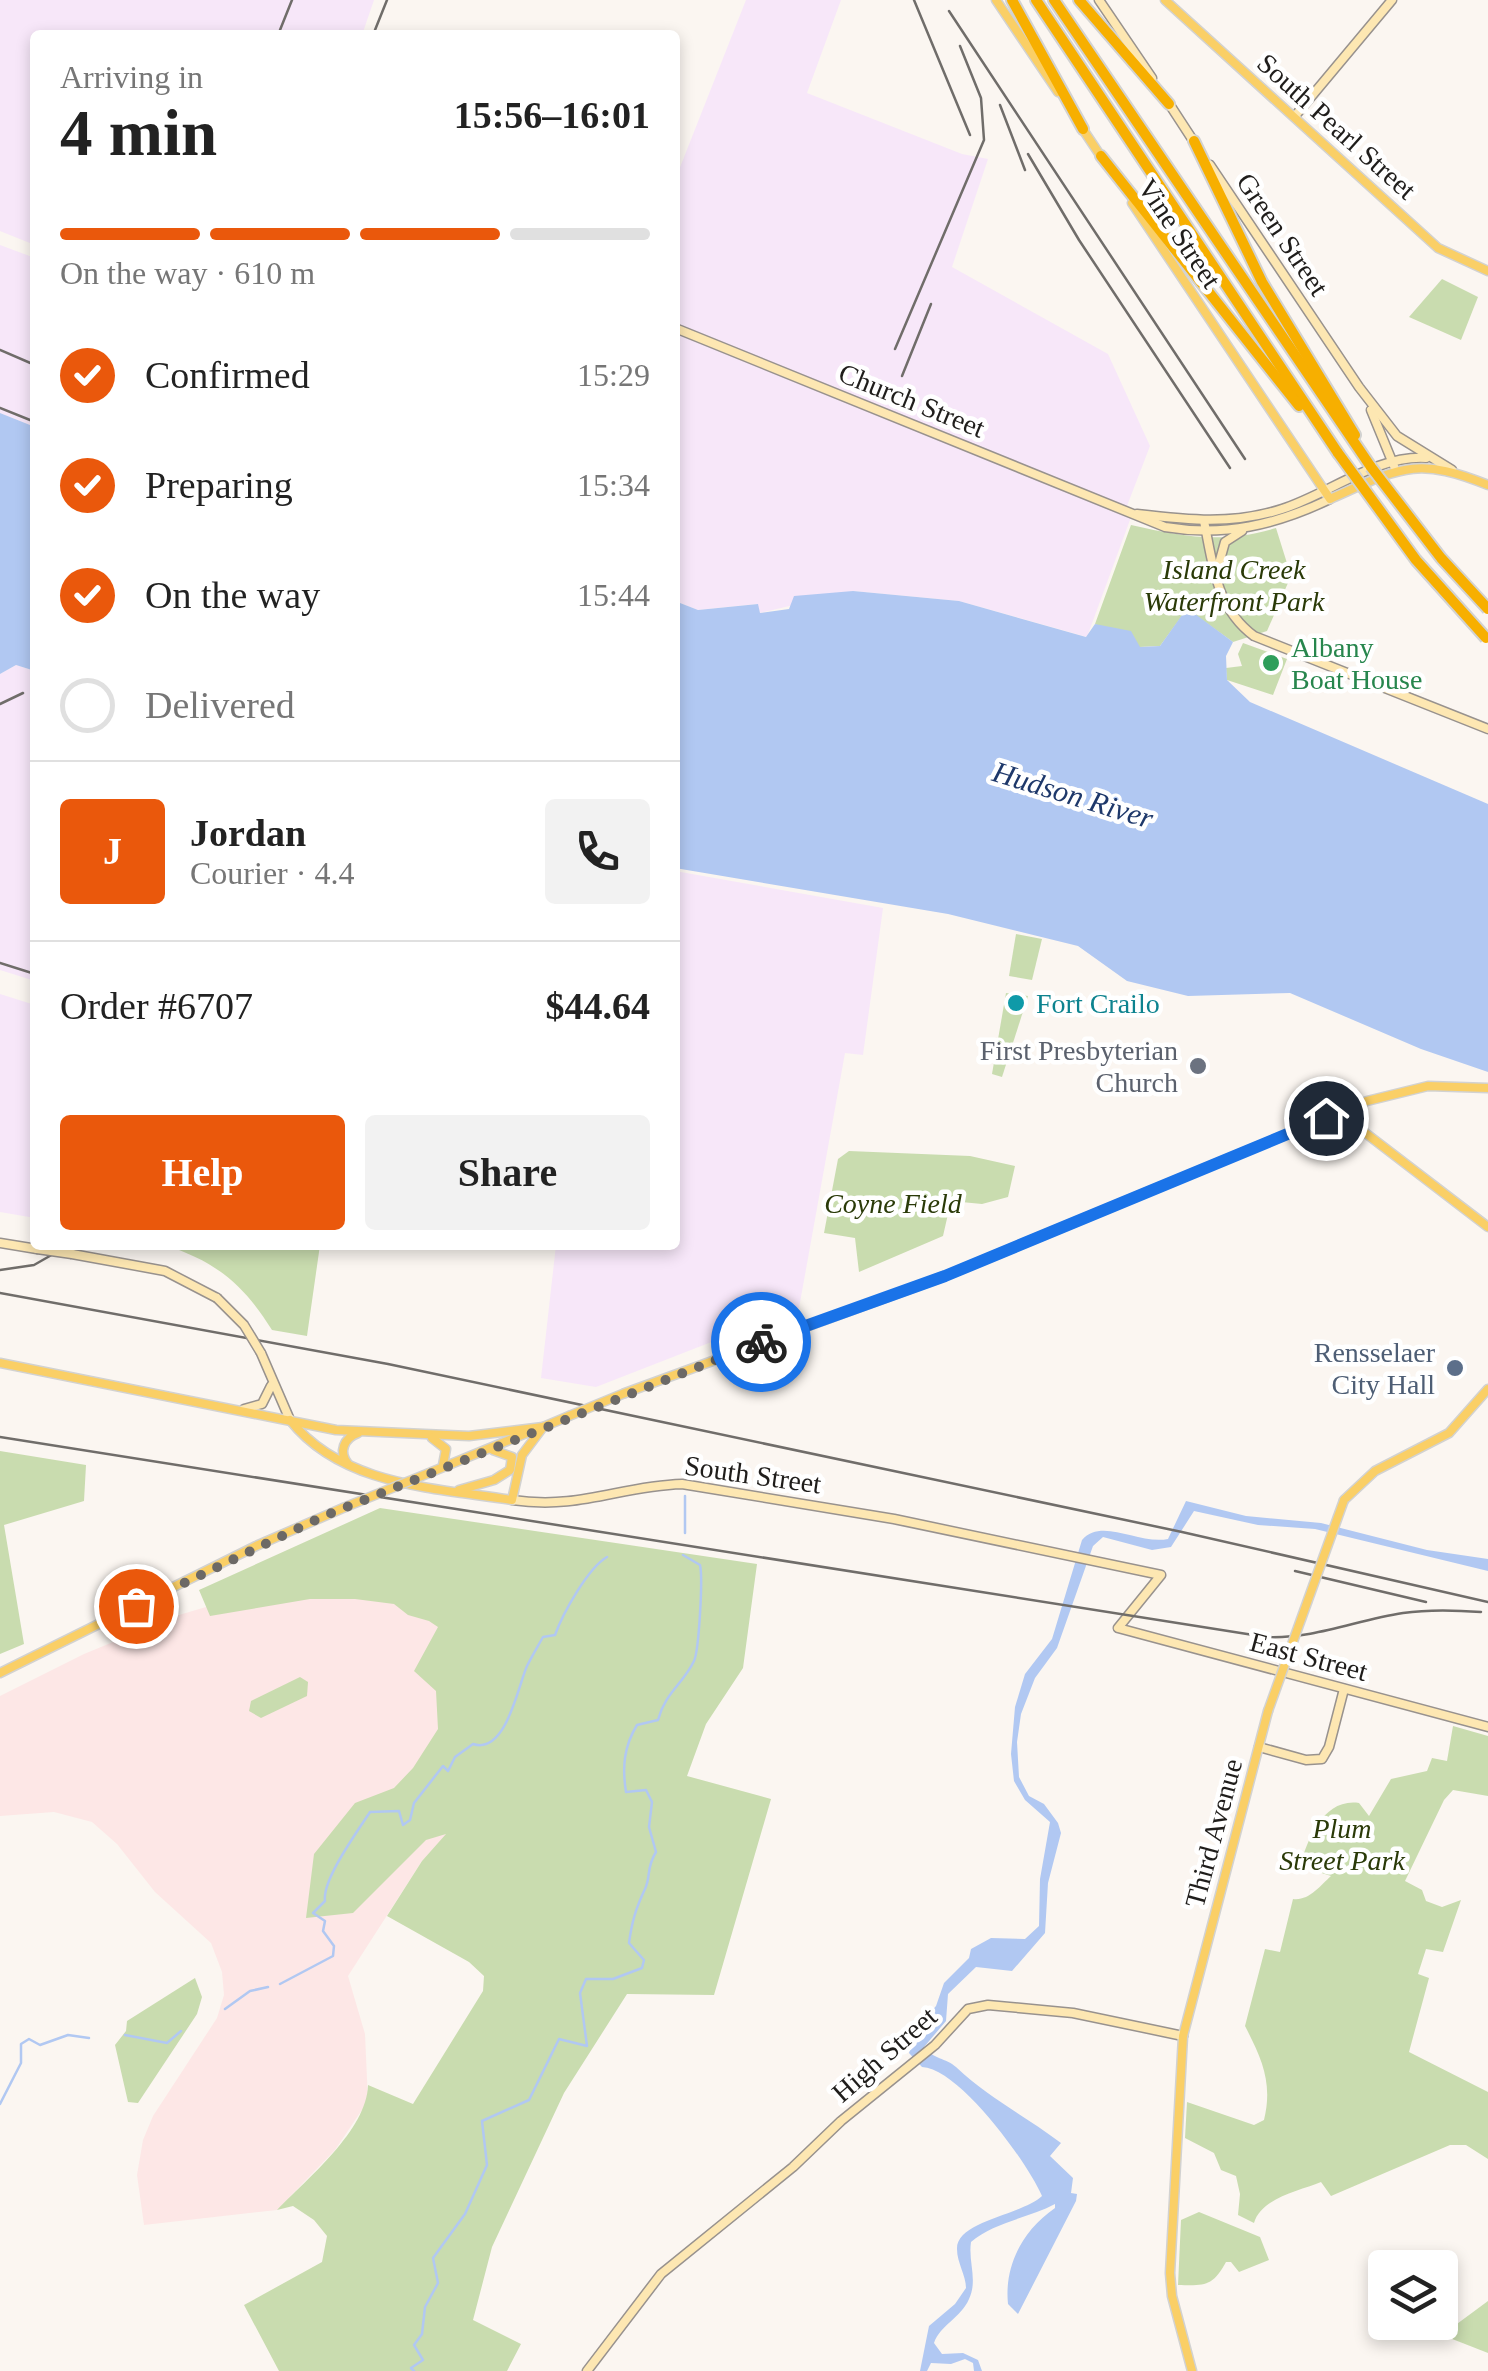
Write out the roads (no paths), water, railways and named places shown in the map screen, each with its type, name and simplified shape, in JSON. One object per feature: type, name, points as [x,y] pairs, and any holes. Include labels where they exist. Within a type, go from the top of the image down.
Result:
[{"type":"highway","points":[[1012,0],[1083,129]]},
{"type":"highway","points":[[1036,0],[1338,452],[1416,560],[1487,640]]},
{"type":"highway","points":[[1054,0],[1371,467],[1441,558],[1488,609]]},
{"type":"highway","points":[[1079,0],[1169,104]]},
{"type":"highway","points":[[1194,140],[1262,282],[1371,467]]},
{"type":"highway","points":[[1101,156],[1338,452]]},
{"type":"main road","name":"Vine Street","points":[[996,0],[1327,496]]},
{"type":"main road","name":"South Pearl Street","points":[[1165,0],[1438,248],[1488,271]]},
{"type":"main road","points":[[1327,496],[1394,466],[1426,462]]},
{"type":"main road","name":"Green Street","points":[[1426,462],[1488,485]]},
{"type":"main road","points":[[0,1673],[256,1546],[343,1508],[625,1393],[945,1276],[1338,1112],[1414,1088],[1488,1088]]},
{"type":"main road","points":[[1338,1112],[1488,1227]]},
{"type":"main road","name":"South Street","points":[[0,1363],[290,1420],[308,1439],[349,1466],[386,1480],[512,1500]]},
{"type":"main road","name":"Third Avenue","points":[[1192,2371],[1175,2309],[1170,2272],[1183,2036],[1268,1711],[1344,1500],[1375,1471],[1449,1433],[1488,1389]]},
{"type":"main road","points":[[290,1420],[362,1432],[428,1437],[482,1436],[543,1427]]},
{"type":"main road","points":[[512,1500],[529,1441],[543,1427]]},
{"type":"main road","points":[[349,1466],[343,1457],[343,1446],[349,1437],[362,1432]]},
{"type":"main road","points":[[428,1437],[446,1449],[447,1460],[440,1468]]},
{"type":"main road","points":[[483,1451],[499,1450],[512,1458],[516,1479]]},
{"type":"main road","points":[[452,1491],[500,1477],[512,1466],[512,1458]]},
{"type":"street","name":"Green Street","points":[[1099,0],[1358,387],[1397,436],[1426,462]]},
{"type":"street","points":[[1295,116],[1392,0]]},
{"type":"street","name":"Church Street","points":[[680,330],[1164,527],[1248,528],[1287,518],[1327,496]]},
{"type":"street","points":[[1358,387],[1380,425],[1394,466]]},
{"type":"street","name":"Church Street","points":[[1205,526],[1327,496]]},
{"type":"street","points":[[1205,526],[1216,581],[1230,612],[1264,642],[1488,729]]},
{"type":"street","points":[[1216,581],[1225,542],[1248,528]]},
{"type":"street","points":[[0,1243],[30,1248]]},
{"type":"street","points":[[44,1250],[165,1271],[217,1298],[244,1325],[261,1353],[290,1420]]},
{"type":"street","points":[[244,1409],[266,1401],[270,1376]]},
{"type":"street","name":"South Street","points":[[512,1500],[568,1504],[682,1484],[894,1518],[1161,1575],[1118,1628]]},
{"type":"street","name":"East Street","points":[[1118,1628],[1488,1726]]},
{"type":"street","points":[[1259,1748],[1306,1760],[1322,1758],[1330,1747],[1344,1689]]},
{"type":"street","name":"High Street","points":[[588,2371],[661,2274],[793,2167],[928,2050],[968,2009],[988,2004],[1074,2013],[1183,2036]]},
{"type":"water","points":[[0,413],[30,425],[30,669],[16,665],[0,674]]},
{"type":"water","name":"Hudson River","points":[[853,591],[959,601],[1086,637],[1095,624],[1131,631],[1140,647],[1160,646],[1187,608],[1233,642],[1226,656],[1227,680],[1250,702],[1488,804],[1488,1072],[1421,1049],[1290,993],[1188,996],[1127,981],[1078,946],[948,914],[680,869],[680,603],[698,610],[758,604],[760,613],[789,609],[794,596]]},
{"type":"water","points":[[1186,1501],[1246,1516],[1321,1523],[1427,1550],[1488,1559],[1488,1571],[1315,1529],[1258,1525],[1194,1511],[1171,1547],[1152,1550],[1103,1537],[1093,1546],[1057,1648],[1035,1678],[1021,1714],[1017,1742],[1019,1777],[1029,1796],[1044,1804],[1061,1833],[1048,1883],[1045,1933],[1012,1971],[976,1967],[948,1994],[946,2021],[924,2047],[1061,2143],[1050,2156],[1073,2178],[1071,2193],[1077,2194],[1076,2201],[1018,2314],[1008,2304],[1013,2262],[1025,2238],[1055,2204],[990,2230],[971,2242],[973,2285],[969,2299],[934,2343],[942,2354],[963,2353],[978,2360],[982,2371],[974,2371],[973,2363],[965,2359],[951,2364],[931,2363],[927,2371],[920,2371],[929,2326],[955,2304],[966,2288],[957,2254],[960,2239],[978,2225],[1042,2196],[1007,2141],[973,2100],[955,2083],[922,2067],[909,2053],[916,2029],[936,2006],[944,1983],[969,1958],[971,1949],[991,1938],[1025,1939],[1039,1926],[1040,1879],[1050,1822],[1025,1800],[1014,1781],[1011,1754],[1015,1707],[1025,1674],[1052,1639],[1082,1540],[1100,1531],[1168,1539]]},
{"type":"waterway","points":[[685,1496],[685,1533]]},
{"type":"waterway","points":[[414,2371],[411,2368],[423,2360],[414,2345],[422,2334],[425,2307],[438,2283],[433,2258],[465,2214],[487,2165],[482,2121],[529,2100],[559,2039],[587,2046],[580,1993],[586,1979],[613,1979],[642,1968],[644,1960],[629,1943],[656,1852],[649,1827],[652,1802],[646,1790],[626,1792],[624,1765],[637,1725],[658,1720],[696,1654],[701,1572],[700,1565],[683,1555]]},
{"type":"waterway","points":[[280,1984],[333,1956],[334,1946],[323,1931],[325,1921],[313,1913],[325,1901],[334,1869],[370,1812],[399,1811],[403,1825],[410,1820],[414,1803],[443,1766],[448,1771],[455,1757],[473,1744],[484,1745],[494,1739],[509,1717],[527,1666],[543,1637],[555,1635],[584,1581],[607,1557]]},
{"type":"waterway","points":[[225,2009],[250,1991],[268,1987]]},
{"type":"waterway","points":[[125,2035],[167,2043],[181,2031]]},
{"type":"waterway","points":[[0,2104],[21,2063],[21,2044],[29,2039],[40,2045],[68,2035],[89,2038]]},
{"type":"railway","points":[[280,30],[292,0]]},
{"type":"railway","points":[[375,30],[387,0]]},
{"type":"railway","points":[[914,0],[970,135]]},
{"type":"railway","points":[[949,11],[1245,459]]},
{"type":"railway","points":[[895,349],[984,140],[981,98],[960,46]]},
{"type":"railway","points":[[1000,105],[1025,170]]},
{"type":"railway","points":[[1028,154],[1079,240],[1230,468]]},
{"type":"railway","points":[[902,376],[931,304]]},
{"type":"railway","points":[[0,350],[30,363]]},
{"type":"railway","points":[[0,408],[30,420]]},
{"type":"railway","points":[[0,704],[23,693]]},
{"type":"railway","points":[[0,963],[30,972]]},
{"type":"railway","points":[[0,1270],[34,1265],[60,1250]]},
{"type":"railway","points":[[0,1293],[388,1364],[1182,1532],[1488,1602]]},
{"type":"railway","points":[[0,1437],[1266,1637],[1301,1635],[1413,1612],[1481,1612]]},
{"type":"railway","points":[[1295,1571],[1426,1602]]},
{"type":"place","name":"Albany Boat House","points":[[1271,663]]},
{"type":"place","name":"Fort Crailo","points":[[1016,1003]]},
{"type":"place","name":"First Presbyterian Church","points":[[1198,1066]]},
{"type":"place","name":"Rensselaer City Hall","points":[[1455,1368]]},
{"type":"park label","name":"Island Creek Waterfront Park","points":[[1234,585]]},
{"type":"park label","name":"Coyne Field","points":[[893,1203]]},
{"type":"park label","name":"Plum Street Park","points":[[1342,1844]]}]
